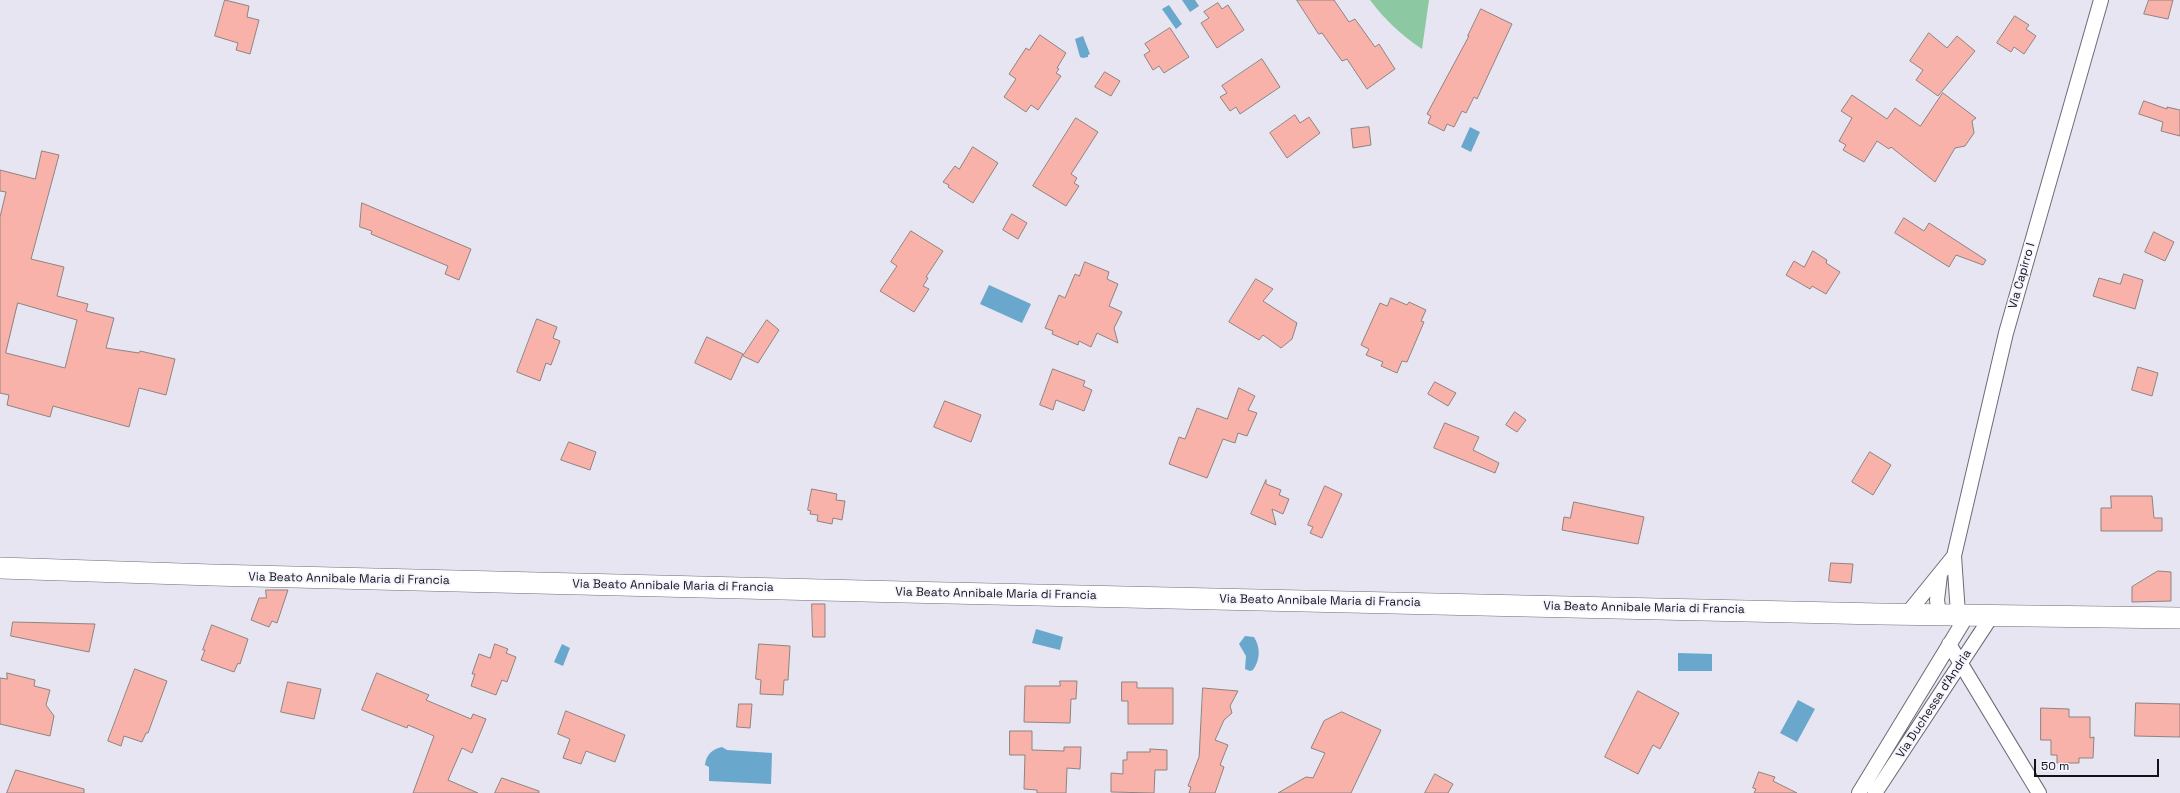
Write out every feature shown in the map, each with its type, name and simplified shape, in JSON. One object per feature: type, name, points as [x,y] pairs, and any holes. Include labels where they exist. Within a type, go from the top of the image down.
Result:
[{"type":"main road","name":"Via Beato Annibale Maria di Francia","points":[[0,568],[228,576],[1908,614],[1993,614],[2180,618]]},
{"type":"street","name":"Via Capirro I","points":[[1955,614],[1954,556],[2006,333],[2101,0]]},
{"type":"street","name":"Via Capirro I","points":[[1908,614],[1954,556]]},
{"type":"street","name":"Via Capirro I","points":[[1940,575],[1937,600],[1955,614]]},
{"type":"street","name":"Via Duchessa d'Andria","points":[[1859,793],[1949,644],[1955,614]]},
{"type":"street","name":"Via Duchessa d'Andria","points":[[1875,793],[1993,614]]},
{"type":"street","points":[[1949,644],[2039,793]]},
{"type":"green space","points":[[1370,0],[1429,0],[1422,49],[1394,27]]},
{"type":"water","points":[[1182,0],[1195,0],[1199,6],[1190,12]]},
{"type":"water","points":[[1169,5],[1182,24],[1176,29],[1162,9]]},
{"type":"water","points":[[1083,36],[1090,54],[1088,57],[1083,58],[1080,57],[1075,39]]},
{"type":"water","points":[[1470,127],[1480,132],[1471,152],[1461,147]]},
{"type":"water","points":[[989,285],[1031,304],[1022,323],[980,304]]},
{"type":"water","points":[[1036,629],[1063,637],[1060,650],[1032,643]]},
{"type":"water","points":[[1245,636],[1254,637],[1259,650],[1257,662],[1253,670],[1250,671],[1245,669],[1246,656],[1239,644]]},
{"type":"water","points":[[562,644],[570,648],[563,666],[554,662]]},
{"type":"water","points":[[1678,653],[1712,654],[1712,671],[1678,671]]},
{"type":"water","points":[[1798,700],[1815,709],[1797,742],[1780,733]]},
{"type":"water","points":[[722,747],[727,750],[772,753],[771,784],[709,781],[709,767],[705,765],[708,755],[715,749]]},
{"type":"building","points":[[225,0],[249,6],[247,17],[259,20],[250,54],[236,50],[238,43],[215,36]]},
{"type":"building","points":[[1297,0],[1334,0],[1349,22],[1355,19],[1375,47],[1379,44],[1395,69],[1367,89],[1347,59],[1342,61],[1322,33],[1319,34]]},
{"type":"building","points":[[2149,0],[2173,0],[2168,19],[2144,14]]},
{"type":"building","points":[[1218,3],[1222,9],[1228,5],[1244,30],[1217,48],[1201,23],[1209,18],[1204,12]]},
{"type":"building","points":[[1481,9],[1512,24],[1477,99],[1474,97],[1466,113],[1462,111],[1454,127],[1447,124],[1444,131],[1428,123],[1431,116],[1427,114],[1469,36]]},
{"type":"building","points":[[2015,16],[2029,25],[2026,29],[2036,36],[2024,54],[2014,47],[2011,52],[1997,43]]},
{"type":"building","points":[[1170,28],[1189,57],[1164,73],[1159,66],[1153,70],[1144,55],[1150,51],[1145,44]]},
{"type":"building","points":[[1929,33],[1947,48],[1957,36],[1975,51],[1938,96],[1916,80],[1923,70],[1910,61]]},
{"type":"building","points":[[1040,35],[1066,53],[1057,68],[1059,69],[1056,73],[1061,76],[1038,110],[1031,105],[1026,112],[1004,97],[1016,79],[1009,74],[1026,48],[1029,50]]},
{"type":"building","points":[[1262,59],[1280,87],[1240,114],[1236,107],[1230,111],[1220,97],[1227,93],[1222,86]]},
{"type":"building","points":[[1105,72],[1120,81],[1111,96],[1095,87]]},
{"type":"building","points":[[1943,93],[1976,118],[1972,121],[1974,133],[1965,146],[1955,148],[1935,182],[1891,147],[1889,149],[1877,141],[1864,162],[1843,150],[1846,145],[1839,141],[1852,118],[1841,111],[1852,95],[1887,119],[1895,108],[1920,126]]},
{"type":"building","points":[[2144,101],[2167,109],[2167,107],[2180,110],[2180,136],[2161,131],[2163,122],[2139,114]]},
{"type":"building","points":[[1295,115],[1300,123],[1309,117],[1320,133],[1287,158],[1270,133]]},
{"type":"building","points":[[1076,118],[1098,132],[1071,174],[1077,178],[1074,183],[1079,186],[1066,206],[1033,186]]},
{"type":"building","points":[[1369,127],[1371,145],[1353,148],[1351,129]]},
{"type":"building","points":[[973,147],[998,163],[973,203],[948,187],[949,185],[943,182],[955,166],[959,169]]},
{"type":"building","points":[[42,151],[59,155],[31,259],[64,267],[57,296],[88,304],[86,311],[114,318],[106,348],[139,353],[140,351],[175,359],[166,395],[139,388],[129,427],[53,406],[50,417],[7,405],[9,395],[0,393],[0,217],[6,192],[0,191],[0,170],[35,179]],"holes":[[[18,303],[77,320],[65,368],[6,353]]]},
{"type":"building","points":[[362,203],[471,249],[459,280],[445,274],[448,266],[371,234],[372,231],[360,227]]},
{"type":"building","points":[[1012,214],[1027,223],[1018,239],[1003,230]]},
{"type":"building","points":[[1904,218],[1924,231],[1929,223],[1986,260],[1983,265],[1956,255],[1949,267],[1895,233]]},
{"type":"building","points":[[911,231],[943,251],[926,277],[928,278],[923,286],[929,289],[914,312],[880,291],[897,266],[891,262]]},
{"type":"building","points":[[2154,232],[2174,242],[2165,261],[2145,252]]},
{"type":"building","points":[[1813,251],[1827,260],[1826,263],[1840,272],[1826,294],[1812,286],[1810,289],[1786,275],[1794,261],[1804,267]]},
{"type":"building","points":[[1085,262],[1109,272],[1107,279],[1118,284],[1109,306],[1122,312],[1114,328],[1118,343],[1097,333],[1091,347],[1079,341],[1078,345],[1052,334],[1053,331],[1045,328],[1059,295],[1065,298],[1075,274],[1079,276]]},
{"type":"building","points":[[2124,274],[2143,280],[2135,309],[2093,296],[2099,278],[2120,284]]},
{"type":"building","points":[[1256,279],[1273,289],[1263,301],[1297,323],[1292,339],[1281,348],[1263,335],[1259,340],[1229,322]]},
{"type":"building","points":[[1391,298],[1407,305],[1409,302],[1426,310],[1421,321],[1424,322],[1407,362],[1402,361],[1397,373],[1381,366],[1383,362],[1366,355],[1369,349],[1361,345],[1380,303],[1387,306]]},
{"type":"building","points":[[537,319],[557,327],[553,338],[560,341],[551,365],[546,363],[540,381],[517,372]]},
{"type":"building","points":[[767,320],[779,330],[758,363],[743,356]]},
{"type":"building","points":[[707,337],[743,354],[731,380],[695,363]]},
{"type":"building","points":[[2138,367],[2158,373],[2152,396],[2132,390]]},
{"type":"building","points":[[1053,369],[1085,381],[1083,386],[1092,390],[1084,411],[1056,400],[1053,410],[1040,405]]},
{"type":"building","points":[[1435,382],[1456,393],[1448,406],[1428,394]]},
{"type":"building","points":[[1239,388],[1255,396],[1248,410],[1257,413],[1247,436],[1238,433],[1235,443],[1223,439],[1207,478],[1169,464],[1179,437],[1185,439],[1197,408],[1227,419]]},
{"type":"building","points":[[945,401],[981,415],[971,442],[934,427]]},
{"type":"building","points":[[1515,412],[1526,420],[1517,432],[1506,425]]},
{"type":"building","points":[[1445,423],[1479,437],[1473,450],[1499,463],[1495,473],[1434,448]]},
{"type":"building","points":[[569,442],[596,452],[590,470],[561,460]]},
{"type":"building","points":[[1870,452],[1891,465],[1873,495],[1852,482]]},
{"type":"building","points":[[1266,480],[1266,484],[1281,490],[1279,495],[1289,499],[1283,514],[1272,509],[1276,525],[1251,514]]},
{"type":"building","points":[[1325,486],[1342,494],[1322,538],[1310,533],[1313,527],[1308,525]]},
{"type":"building","points":[[812,489],[837,494],[836,500],[845,501],[842,520],[833,518],[832,524],[817,521],[818,515],[810,514],[811,511],[808,510]]},
{"type":"building","points":[[2111,496],[2152,496],[2154,518],[2162,518],[2162,531],[2101,531],[2101,508],[2111,508]]},
{"type":"building","points":[[1574,502],[1644,517],[1638,544],[1562,530],[1564,517],[1570,518]]},
{"type":"building","points":[[1831,563],[1853,564],[1851,583],[1829,581]]},
{"type":"building","points":[[2158,571],[2171,572],[2171,601],[2132,602],[2132,587]]},
{"type":"building","points":[[266,590],[288,590],[277,623],[272,621],[269,627],[251,620],[259,598],[266,598]]},
{"type":"building","points":[[812,604],[825,604],[825,637],[813,637]]},
{"type":"building","points":[[13,622],[95,624],[89,652],[11,636]]},
{"type":"building","points":[[212,625],[248,639],[240,664],[238,663],[234,672],[201,660]]},
{"type":"building","points":[[495,644],[508,649],[506,653],[516,657],[507,682],[502,680],[496,695],[471,686],[475,674],[472,674],[479,654],[490,658]]},
{"type":"building","points":[[759,644],[790,646],[788,680],[784,680],[783,695],[760,694],[761,680],[756,679]]},
{"type":"building","points":[[135,669],[167,681],[148,733],[146,733],[142,742],[124,736],[121,746],[108,741]]},
{"type":"building","points":[[7,673],[35,680],[34,686],[50,690],[46,705],[54,716],[50,736],[0,724],[0,678],[7,679]]},
{"type":"building","points":[[377,673],[429,695],[426,700],[471,719],[473,714],[486,719],[472,753],[462,748],[448,780],[478,793],[413,793],[434,736],[408,725],[407,728],[362,710]]},
{"type":"building","points":[[1060,681],[1077,681],[1076,699],[1071,699],[1070,723],[1024,722],[1025,686],[1060,686]]},
{"type":"building","points":[[288,682],[321,689],[314,719],[281,712]]},
{"type":"building","points":[[1122,682],[1137,682],[1137,688],[1173,688],[1173,724],[1128,724],[1128,701],[1122,701]]},
{"type":"building","points":[[1203,688],[1238,691],[1230,706],[1232,713],[1224,720],[1215,740],[1228,745],[1220,765],[1224,767],[1215,793],[1189,793],[1191,787],[1188,786],[1199,757]]},
{"type":"building","points":[[1638,691],[1679,713],[1660,749],[1653,745],[1638,774],[1605,757]]},
{"type":"building","points":[[2136,703],[2180,704],[2180,737],[2135,736]]},
{"type":"building","points":[[739,704],[752,704],[750,728],[737,727]]},
{"type":"building","points":[[2041,708],[2069,709],[2069,717],[2090,717],[2090,738],[2094,737],[2093,758],[2079,758],[2079,763],[2057,763],[2057,755],[2051,755],[2051,740],[2041,740]]},
{"type":"building","points":[[566,711],[625,735],[615,762],[586,751],[581,764],[563,758],[570,739],[558,734]]},
{"type":"building","points":[[1342,712],[1381,730],[1351,793],[1278,793],[1306,777],[1313,778],[1325,753],[1311,748],[1324,721]]},
{"type":"building","points":[[1010,731],[1032,731],[1032,750],[1064,751],[1064,747],[1081,747],[1080,769],[1067,768],[1066,793],[1037,793],[1037,790],[1024,789],[1025,755],[1010,755]]},
{"type":"building","points":[[1150,749],[1167,750],[1167,770],[1155,770],[1154,793],[1111,792],[1111,773],[1123,774],[1123,760],[1127,760],[1127,752],[1150,752]]},
{"type":"building","points":[[16,770],[84,789],[84,793],[7,793]]},
{"type":"building","points":[[1759,772],[1775,777],[1773,781],[1797,793],[1754,793],[1756,789],[1753,788]]},
{"type":"building","points":[[1435,774],[1453,784],[1448,793],[1425,793]]},
{"type":"building","points":[[502,778],[539,791],[539,793],[495,793]]}]
